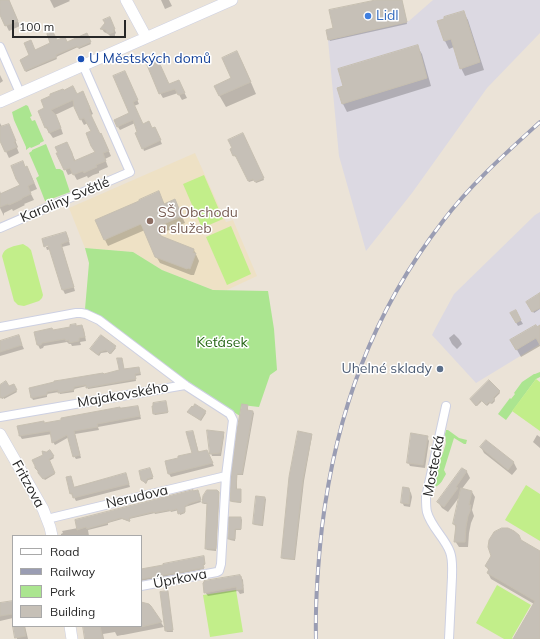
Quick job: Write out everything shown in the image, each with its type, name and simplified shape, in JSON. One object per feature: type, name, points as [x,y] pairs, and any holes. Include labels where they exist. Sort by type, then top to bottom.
[{"type":"main road","points":[[126,0],[146,37]]},
{"type":"main road","points":[[0,102],[232,0]]},
{"type":"main road","name":"Fritzova","points":[[0,434],[43,509],[52,535]]},
{"type":"main road","points":[[70,627],[72,639]]},
{"type":"street","points":[[0,47],[20,93]]},
{"type":"street","name":"Karoliny Světlé","points":[[0,228],[130,172],[83,65]]},
{"type":"street","points":[[0,327],[76,313],[86,314],[104,324],[185,385]]},
{"type":"street","name":"Majakovského","points":[[0,417],[185,385],[230,414],[233,420],[226,476]]},
{"type":"street","name":"Mostecká","points":[[446,406],[426,497],[427,512],[450,552],[452,562],[449,639]]},
{"type":"street","name":"Nerudova","points":[[47,519],[226,476]]},
{"type":"street","name":"Úprkova","points":[[142,586],[219,571],[221,564],[226,476]]},
{"type":"shaded area","points":[[433,0],[540,0],[540,33],[487,88],[412,193],[366,251],[339,156],[328,40],[409,21]]},
{"type":"shaded area","name":"SŠ Obchodu a služeb","points":[[195,153],[226,222],[233,220],[257,276],[227,290],[213,290],[162,270],[133,252],[85,248],[69,208]]},
{"type":"shaded area","points":[[540,212],[540,344],[476,383],[432,335],[454,294],[535,215]]},
{"type":"green space","points":[[26,105],[28,106],[32,116],[30,117],[32,121],[35,120],[44,141],[26,150],[12,112]]},
{"type":"green space","points":[[46,144],[56,169],[63,171],[70,192],[45,201],[36,178],[39,176],[29,153],[32,150]]},
{"type":"green space","points":[[204,175],[223,219],[202,228],[183,184]]},
{"type":"green space","points":[[231,226],[251,274],[227,285],[206,237]]},
{"type":"green space","points":[[23,244],[31,250],[43,295],[39,301],[24,306],[18,305],[14,301],[2,256],[7,249]]},
{"type":"green space","name":"Keťásek","points":[[85,248],[133,252],[162,270],[213,290],[268,291],[274,329],[277,370],[270,375],[259,407],[242,405],[240,416],[187,382],[104,319],[85,309],[89,263]]},
{"type":"green space","points":[[540,372],[540,377],[536,379],[506,420],[498,414],[510,398],[511,399],[515,394],[514,393],[522,382]]},
{"type":"green space","points":[[536,379],[540,382],[540,431],[512,411]]},
{"type":"green space","points":[[446,430],[459,438],[467,440],[466,444],[464,444],[454,438],[444,470],[446,474],[440,483],[435,487],[433,484],[438,463],[446,443]]},
{"type":"green space","points":[[526,485],[540,494],[540,541],[505,520]]},
{"type":"green space","points":[[497,585],[531,605],[512,638],[513,639],[504,639],[476,623]]},
{"type":"green space","points":[[236,590],[243,632],[210,637],[203,595]]},
{"type":"building","points":[[0,0],[9,0],[18,21],[5,26],[0,15]]},
{"type":"building","name":"Lidl","points":[[376,0],[402,0],[407,22],[328,40],[326,30],[333,28],[329,10]]},
{"type":"building","points":[[464,11],[480,62],[460,69],[451,39],[444,41],[437,21],[444,19],[444,17]]},
{"type":"building","points":[[110,17],[115,29],[113,30],[114,32],[109,34],[106,30],[100,29],[105,23],[103,20]]},
{"type":"building","points":[[53,32],[57,40],[65,37],[67,42],[87,33],[91,42],[56,55],[57,57],[25,71],[20,60],[29,55],[24,43],[31,40],[35,50],[50,43],[47,34]]},
{"type":"building","points":[[418,45],[427,78],[342,104],[337,88],[343,86],[338,69]]},
{"type":"building","points":[[237,51],[251,82],[219,96],[214,86],[231,78],[222,58]]},
{"type":"building","points":[[158,60],[169,84],[179,80],[185,93],[178,95],[175,89],[159,94],[147,65]]},
{"type":"building","points":[[125,71],[138,100],[133,102],[143,124],[149,121],[152,128],[155,127],[161,140],[142,149],[135,133],[137,132],[133,120],[117,127],[114,120],[129,113],[113,76]]},
{"type":"building","points":[[73,86],[77,94],[83,91],[90,108],[91,115],[109,151],[103,153],[106,161],[96,165],[97,167],[84,173],[83,171],[73,175],[70,168],[64,170],[56,153],[58,153],[55,147],[67,142],[74,161],[95,152],[86,133],[91,131],[84,118],[80,120],[74,107],[73,100],[51,110],[56,115],[61,128],[49,133],[47,127],[45,128],[38,111],[44,108],[41,100],[50,96],[50,94]]},
{"type":"building","points":[[9,124],[17,147],[5,152],[0,141],[0,127]]},
{"type":"building","points":[[243,133],[264,178],[255,182],[253,179],[248,181],[235,155],[233,156],[230,149],[232,148],[228,140]]},
{"type":"building","points":[[23,161],[25,167],[27,166],[34,183],[28,186],[31,194],[9,205],[0,207],[0,194],[20,185],[11,166]]},
{"type":"building","points":[[159,191],[164,204],[175,199],[182,216],[157,227],[161,236],[194,249],[193,253],[196,253],[190,269],[155,257],[141,224],[104,240],[95,220]]},
{"type":"building","points":[[66,232],[69,241],[61,244],[74,287],[62,290],[48,245],[44,247],[42,239]]},
{"type":"building","points":[[540,293],[540,308],[532,312],[526,302]]},
{"type":"building","points":[[516,310],[521,320],[516,323],[510,313]]},
{"type":"building","points":[[76,324],[76,326],[82,325],[85,337],[79,338],[79,341],[69,343],[69,340],[66,341],[65,339],[37,345],[34,332],[52,328],[53,330],[70,327],[70,325]]},
{"type":"building","points":[[536,325],[537,327],[540,325],[540,345],[536,338],[516,350],[510,340]]},
{"type":"building","points":[[19,335],[22,345],[0,352],[0,341]]},
{"type":"building","points":[[101,335],[116,346],[110,354],[106,350],[100,352],[98,355],[90,349]]},
{"type":"building","points":[[117,358],[122,358],[124,369],[139,367],[140,373],[135,374],[136,379],[86,388],[86,385],[74,387],[74,390],[58,393],[58,390],[47,392],[47,395],[31,398],[29,388],[54,381],[104,374],[119,370]]},
{"type":"building","points":[[489,380],[500,391],[493,398],[495,399],[491,403],[489,402],[486,405],[481,400],[476,406],[470,399]]},
{"type":"building","points":[[6,381],[9,386],[14,384],[17,390],[0,398],[0,385]]},
{"type":"building","points":[[166,401],[168,412],[153,414],[153,403]]},
{"type":"building","points":[[195,404],[206,411],[200,420],[187,412]]},
{"type":"building","points":[[242,404],[248,405],[247,410],[253,411],[242,474],[237,474],[236,489],[241,489],[241,502],[230,501],[231,476]]},
{"type":"building","points":[[138,406],[140,416],[97,424],[98,427],[74,431],[80,455],[73,457],[67,435],[52,443],[50,431],[19,436],[17,426],[44,421],[44,423],[61,420],[61,418],[120,407]]},
{"type":"building","points":[[207,430],[224,432],[220,453],[210,454]]},
{"type":"building","points":[[193,431],[198,452],[207,450],[213,463],[168,474],[165,461],[192,453],[186,432]]},
{"type":"building","points":[[298,431],[312,434],[303,479],[294,559],[281,558],[289,477]]},
{"type":"building","points":[[411,433],[428,436],[423,465],[407,463]]},
{"type":"building","points":[[486,440],[514,462],[508,470],[480,447]]},
{"type":"building","points":[[50,450],[54,456],[49,459],[55,473],[43,479],[35,468],[32,460],[43,455],[42,451],[46,452]]},
{"type":"building","points":[[150,468],[153,477],[147,479],[146,483],[141,480],[139,471]]},
{"type":"building","points":[[462,468],[467,471],[456,487],[458,488],[444,507],[437,502]]},
{"type":"building","points":[[126,473],[129,484],[73,498],[72,493],[70,494],[66,477],[71,476],[74,487]]},
{"type":"building","points":[[403,487],[409,488],[409,504],[401,503]]},
{"type":"building","points":[[461,488],[472,491],[469,505],[471,505],[471,509],[466,527],[465,542],[454,542],[456,525],[453,524]]},
{"type":"building","points":[[198,490],[201,500],[185,506],[185,512],[178,514],[177,509],[153,512],[129,518],[130,521],[121,518],[87,529],[86,527],[77,530],[75,520]]},
{"type":"building","points":[[207,490],[217,490],[219,492],[216,549],[205,549],[207,503],[202,503],[203,496]]},
{"type":"building","points":[[256,496],[265,497],[262,525],[253,524]]},
{"type":"building","points":[[229,517],[241,517],[241,529],[235,529],[235,539],[228,539]]},
{"type":"building","points":[[502,528],[508,528],[514,531],[519,535],[521,540],[540,551],[540,639],[513,639],[535,601],[487,573],[489,569],[485,566],[491,556],[488,547],[489,540],[494,532]]},
{"type":"building","points":[[204,556],[205,564],[203,564],[204,568],[142,579],[142,569]]},
{"type":"building","points":[[240,575],[243,589],[237,590],[236,587],[204,593],[204,581]]},
{"type":"building","points":[[168,591],[173,630],[165,631],[160,592]]},
{"type":"building","points":[[12,601],[12,614],[0,616],[0,603]]},
{"type":"building","points":[[142,602],[149,604],[162,622],[142,627]]},
{"type":"building","points":[[13,627],[24,627],[26,636],[15,638]]},
{"type":"building","points":[[83,627],[100,627],[103,639],[85,639]]},
{"type":"railway","points":[[316,639],[318,569],[328,485],[348,404],[361,366],[377,328],[396,292],[418,256],[454,207],[502,157],[540,122]]},
{"type":"place","name":"Lidl","points":[[368,16]]},
{"type":"place","name":"U Městských domů","points":[[81,59]]},
{"type":"place","name":"SŠ Obchodu a služeb","points":[[150,221]]},
{"type":"place","name":"Uhelné sklady","points":[[440,369]]}]
